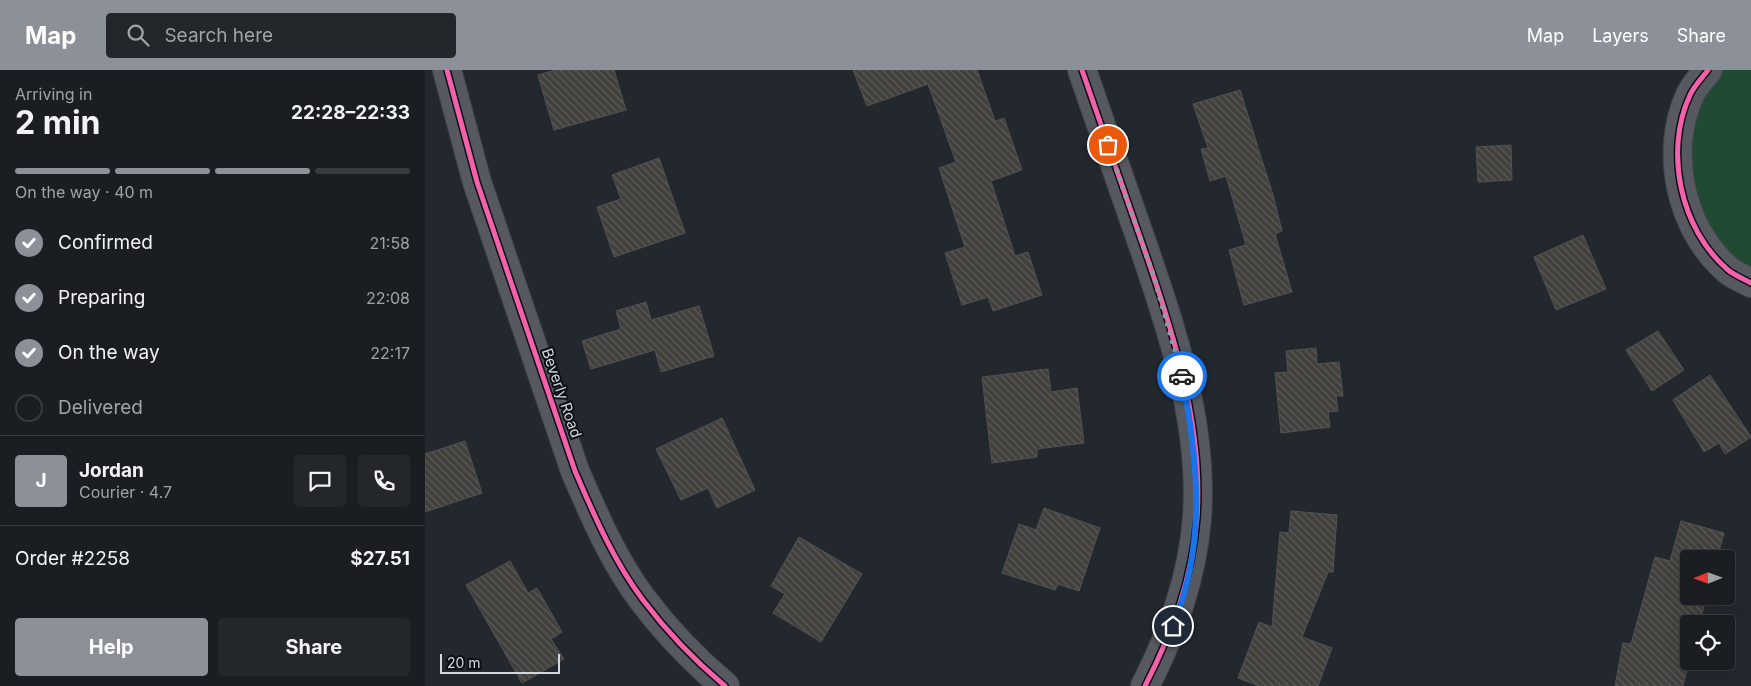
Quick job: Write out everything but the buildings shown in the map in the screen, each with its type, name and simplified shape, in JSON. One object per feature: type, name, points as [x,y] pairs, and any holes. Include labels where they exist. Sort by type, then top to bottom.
[{"type":"street","name":"Beverly Road","points":[[447,70],[477,182],[575,471],[595,516],[616,558],[641,599],[677,642],[725,686]]},
{"type":"street","points":[[1082,70],[1169,325],[1191,421],[1195,460],[1197,517],[1191,563],[1180,609],[1159,659],[1145,686]]},
{"type":"street","points":[[1708,70],[1691,94],[1681,124],[1677,156],[1681,188],[1691,219],[1706,246],[1728,270],[1751,283]]},
{"type":"green space","points":[[1708,70],[1751,70],[1751,283],[1728,270],[1677,156]]},
{"type":"cycle path","points":[[447,70],[477,182],[575,471],[605,538],[643,600],[681,645],[725,686]]},
{"type":"cycle path","points":[[1082,70],[1151,268],[1173,338],[1190,409],[1195,446],[1198,482],[1197,518],[1191,562],[1180,604],[1145,686]]},
{"type":"cycle path","points":[[1708,70],[1690,95],[1682,117],[1678,140],[1681,188],[1688,211],[1698,233],[1712,253],[1728,270],[1751,283]]},
{"type":"way so far","points":[[1108,145],[1154,277],[1182,376]]},
{"type":"route","points":[[1173,626],[1180,609],[1191,563],[1197,517],[1197,470],[1191,421],[1182,376]]}]
